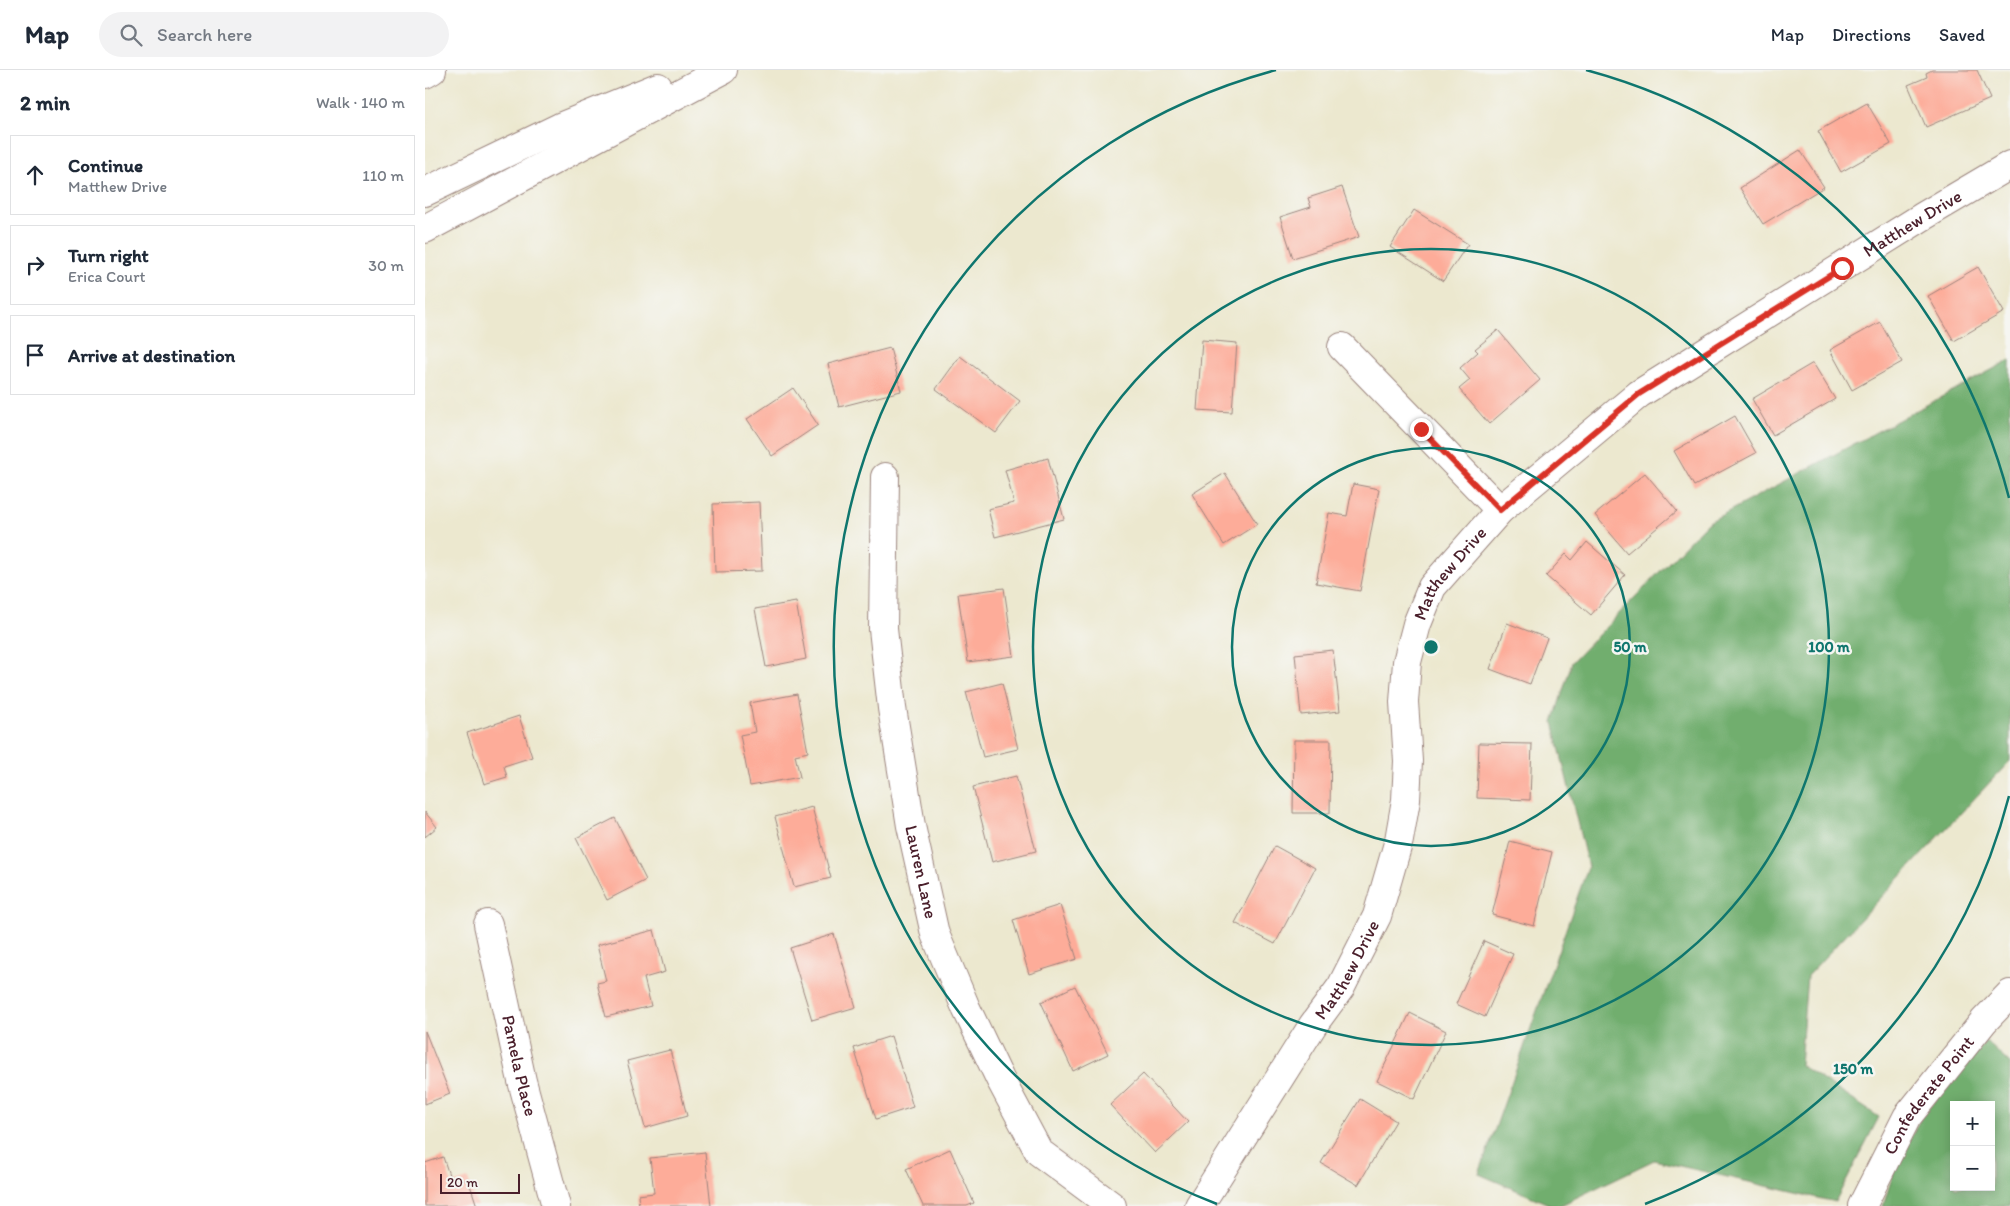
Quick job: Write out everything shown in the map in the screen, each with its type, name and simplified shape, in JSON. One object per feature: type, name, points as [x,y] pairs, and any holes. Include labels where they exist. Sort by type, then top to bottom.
[{"type":"main road","points":[[425,74],[433,70]]},
{"type":"main road","points":[[425,192],[560,127],[702,70]]},
{"type":"main road","points":[[425,228],[723,70]]},
{"type":"main road","name":"Matthew Drive","points":[[1199,1206],[1313,1025],[1341,987],[1361,952],[1377,916],[1399,840],[1405,800],[1408,761],[1404,702],[1407,662],[1417,624],[1432,587],[1500,510],[1639,394],[1922,217],[2010,165]]},
{"type":"main road","points":[[1342,347],[1500,510]]},
{"type":"main road","name":"Lauren Lane","points":[[885,477],[883,629],[892,708],[911,826],[935,934],[966,1008],[1000,1079],[1039,1152],[1112,1206]]},
{"type":"main road","name":"Pamela Place","points":[[488,924],[522,1081],[556,1206]]},
{"type":"main road","name":"Confederate Point","points":[[1862,1206],[1907,1118],[1984,1022],[2010,994]]},
{"type":"green space","points":[[2010,360],[2010,761],[1807,976],[1800,1065],[1879,1117],[1835,1202],[1654,1160],[1559,1206],[1553,1206],[1479,1174],[1588,867],[1553,722],[1572,662],[1707,523]]},
{"type":"green space","points":[[1986,1041],[2010,1064],[2010,1206],[1883,1206],[1894,1171],[1921,1117]]},
{"type":"building","points":[[1932,70],[1977,70],[1990,99],[1926,127],[1908,85],[1927,77],[1926,73]]},
{"type":"building","points":[[1867,103],[1891,144],[1841,172],[1818,131]]},
{"type":"building","points":[[1800,150],[1824,187],[1763,224],[1740,188]]},
{"type":"building","points":[[1342,187],[1359,237],[1293,258],[1280,217],[1311,207],[1308,198]]},
{"type":"building","points":[[1414,210],[1468,244],[1443,281],[1390,247]]},
{"type":"building","points":[[1978,267],[2004,312],[1954,341],[1928,296]]},
{"type":"building","points":[[1880,322],[1902,362],[1852,390],[1830,350]]},
{"type":"building","points":[[1498,330],[1540,380],[1489,424],[1459,389],[1470,380],[1460,368],[1478,352],[1475,349]]},
{"type":"building","points":[[1202,340],[1237,343],[1232,412],[1197,410]]},
{"type":"building","points":[[890,348],[901,391],[839,407],[828,364]]},
{"type":"building","points":[[960,356],[1020,401],[996,433],[936,389]]},
{"type":"building","points":[[1813,363],[1835,399],[1773,435],[1752,399]]},
{"type":"building","points":[[793,388],[818,425],[772,456],[747,419]]},
{"type":"building","points":[[1735,416],[1756,453],[1694,486],[1674,451]]},
{"type":"building","points":[[1048,458],[1064,519],[995,537],[988,509],[1014,503],[1005,470]]},
{"type":"building","points":[[1225,473],[1257,524],[1224,545],[1192,494]]},
{"type":"building","points":[[1645,473],[1677,511],[1627,553],[1595,515]]},
{"type":"building","points":[[1353,484],[1379,489],[1360,591],[1316,583],[1329,513],[1347,516]]},
{"type":"building","points":[[759,502],[762,571],[715,572],[713,504]]},
{"type":"building","points":[[1587,542],[1625,575],[1591,615],[1546,576],[1566,554],[1572,560]]},
{"type":"building","points":[[1004,588],[1014,656],[968,662],[958,594]]},
{"type":"building","points":[[796,602],[806,659],[766,667],[755,609]]},
{"type":"building","points":[[1507,623],[1547,638],[1530,684],[1490,669]]},
{"type":"building","points":[[1333,650],[1340,711],[1301,715],[1295,654]]},
{"type":"building","points":[[1002,683],[1018,749],[983,757],[966,692]]},
{"type":"building","points":[[797,694],[808,752],[795,755],[800,777],[750,786],[740,735],[755,732],[750,703]]},
{"type":"building","points":[[519,716],[532,757],[504,766],[507,777],[484,784],[467,733]]},
{"type":"building","points":[[1294,740],[1331,740],[1330,813],[1293,813]]},
{"type":"building","points":[[1479,743],[1532,744],[1530,800],[1477,798]]},
{"type":"building","points":[[1016,776],[1036,851],[992,862],[973,787]]},
{"type":"building","points":[[812,807],[831,878],[794,887],[775,817]]},
{"type":"building","points":[[425,812],[437,827],[425,837]]},
{"type":"building","points":[[615,818],[646,880],[607,900],[576,838]]},
{"type":"building","points":[[1510,841],[1552,852],[1534,926],[1492,915]]},
{"type":"building","points":[[1275,846],[1315,868],[1275,944],[1235,923]]},
{"type":"building","points":[[1060,905],[1077,959],[1029,974],[1013,920]]},
{"type":"building","points":[[654,930],[665,972],[644,978],[651,1006],[606,1017],[597,983],[606,981],[597,945]]},
{"type":"building","points":[[834,934],[856,1007],[812,1020],[790,948]]},
{"type":"building","points":[[1484,941],[1513,954],[1485,1017],[1456,1004]]},
{"type":"building","points":[[1075,986],[1108,1054],[1073,1071],[1041,1002]]},
{"type":"building","points":[[1410,1013],[1446,1031],[1414,1099],[1377,1081]]},
{"type":"building","points":[[425,1031],[450,1094],[425,1104]]},
{"type":"building","points":[[891,1036],[913,1107],[876,1119],[854,1048]]},
{"type":"building","points":[[670,1050],[687,1116],[645,1128],[627,1061]]},
{"type":"building","points":[[1143,1074],[1188,1122],[1155,1153],[1110,1105]]},
{"type":"building","points":[[1360,1099],[1396,1121],[1358,1185],[1321,1163]]},
{"type":"building","points":[[950,1149],[974,1203],[967,1206],[923,1206],[906,1169]]},
{"type":"building","points":[[705,1152],[711,1206],[639,1206],[638,1195],[654,1193],[650,1158]]},
{"type":"building","points":[[443,1157],[452,1184],[468,1179],[477,1206],[425,1206],[425,1163]]},
{"type":"route","points":[[1421,429],[1500,510],[1639,394],[1842,268]]}]
